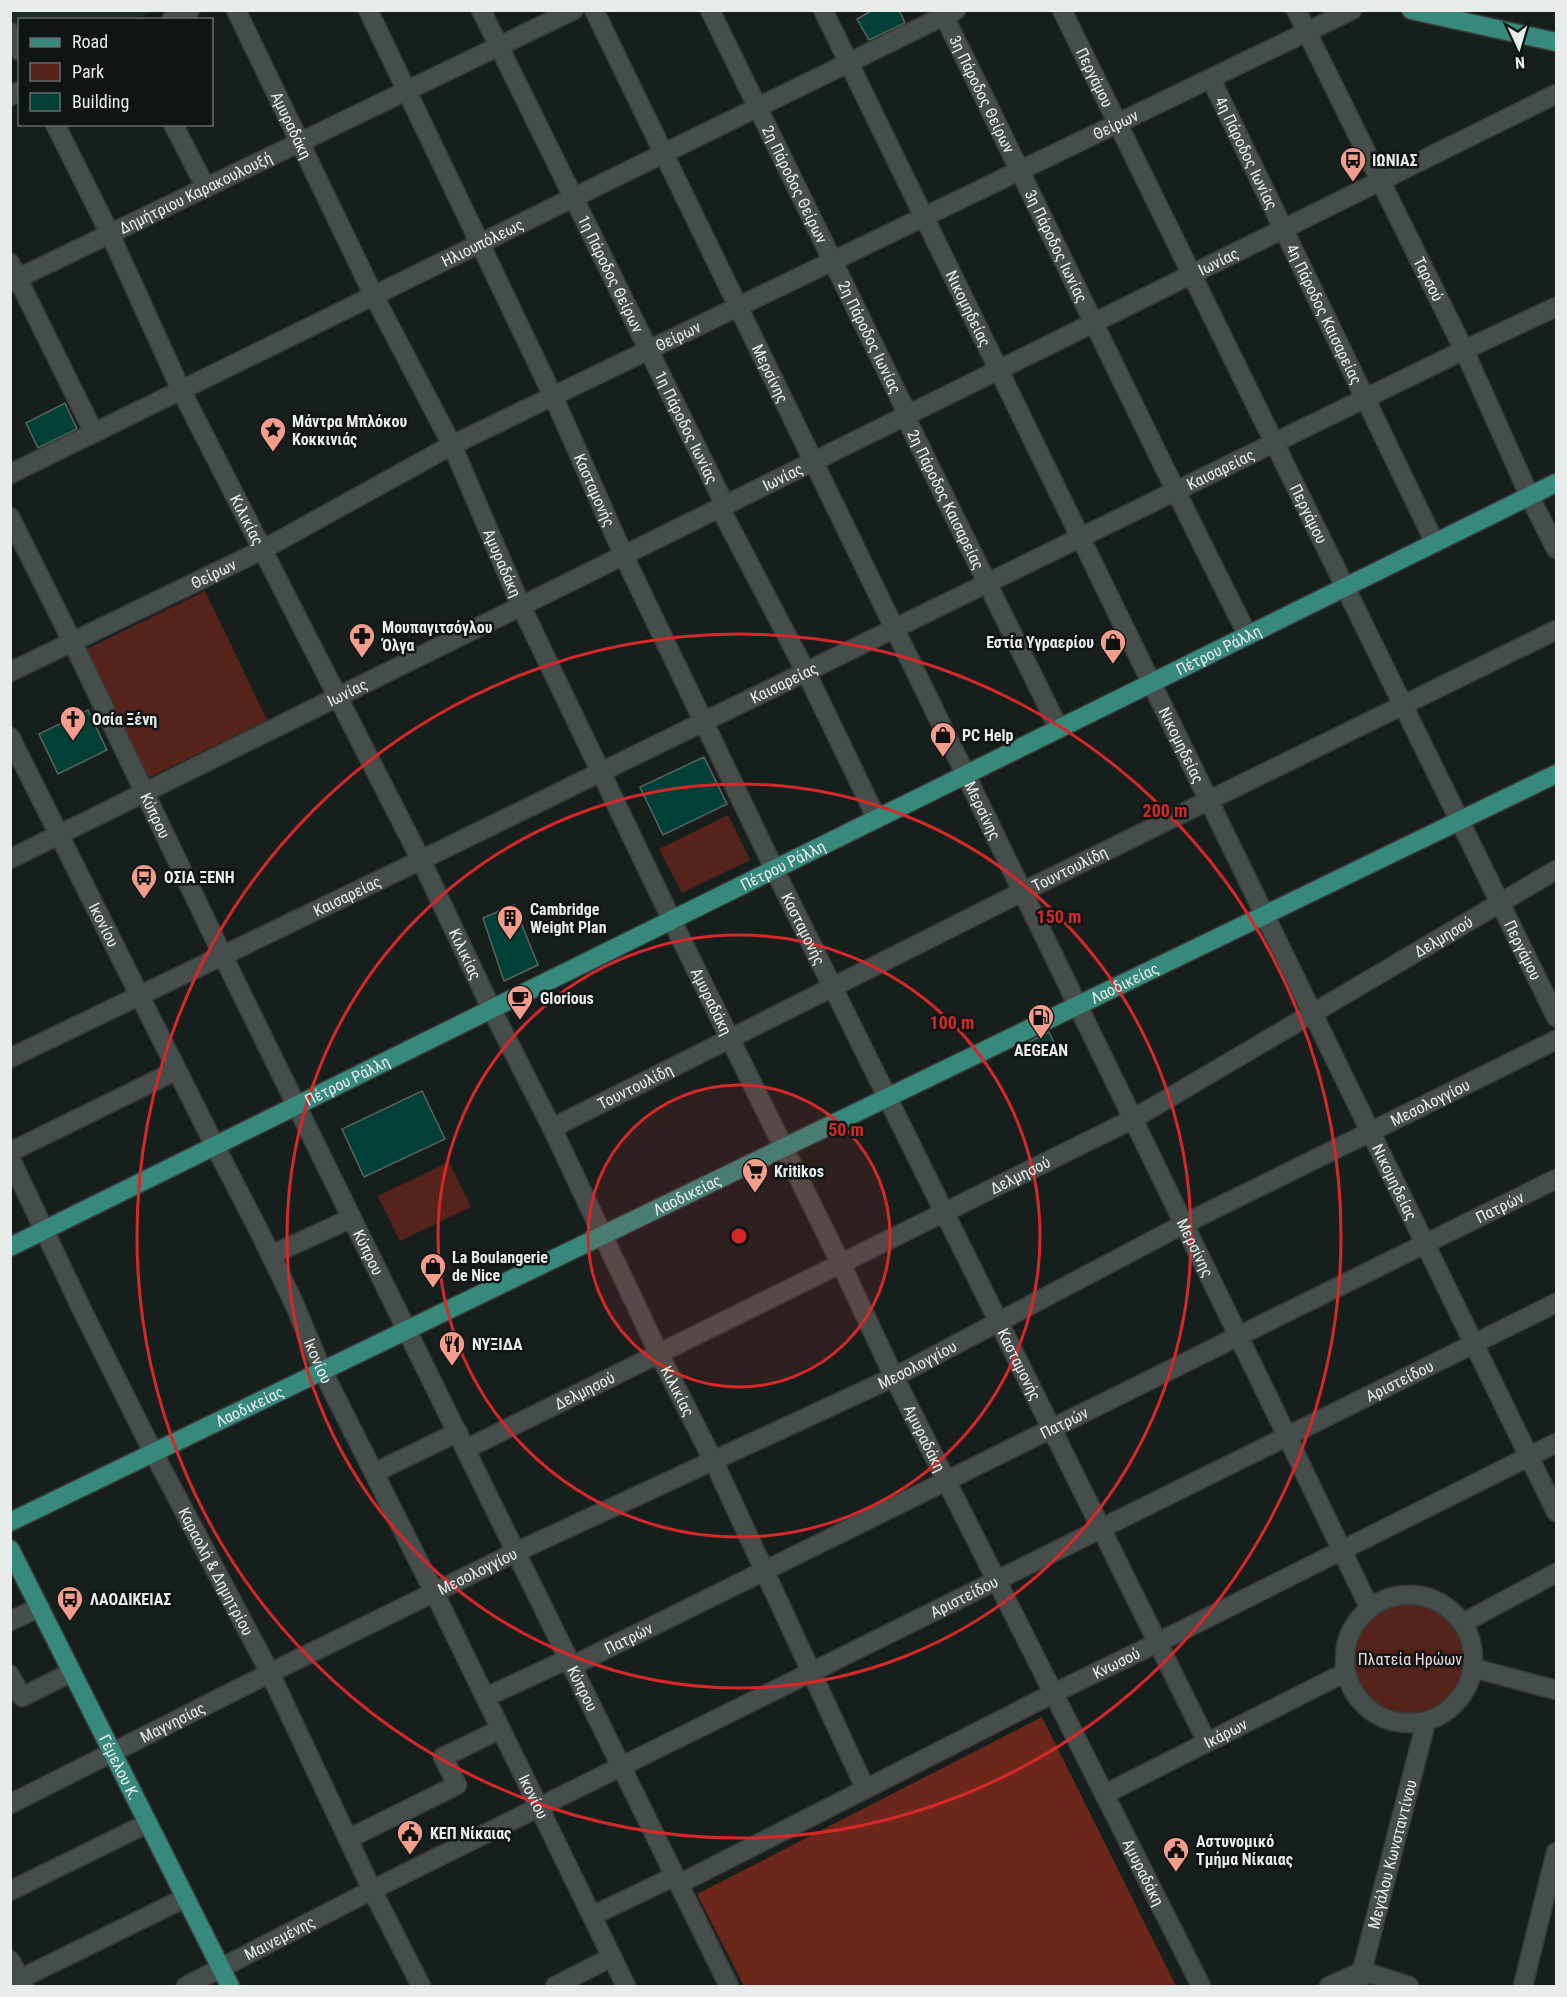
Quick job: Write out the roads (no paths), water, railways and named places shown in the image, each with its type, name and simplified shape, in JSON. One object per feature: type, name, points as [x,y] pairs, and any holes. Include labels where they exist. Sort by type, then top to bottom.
[{"type":"main road","points":[[1417,11],[1557,42]]},
{"type":"main road","name":"Πέτρου Ράλλη","points":[[10,1247],[1557,483]]},
{"type":"main road","name":"Λαοδικείας","points":[[10,1521],[1557,774]]},
{"type":"main road","name":"Γέμελου Κ.","points":[[10,1549],[230,1986]]},
{"type":"street","points":[[175,18],[190,10]]},
{"type":"street","name":"Αμυραδάκη","points":[[236,10],[374,296],[452,445],[521,606],[894,1377],[1202,1986]]},
{"type":"street","name":"Κασταμονής","points":[[368,10],[553,396],[624,555],[775,870],[1207,1742]]},
{"type":"street","name":"1η Πάροδος Θείρων","points":[[481,10],[649,350]]},
{"type":"street","name":"Δημήτριου Καρακουλουξή","points":[[13,274],[110,234],[574,10]]},
{"type":"street","name":"Μερσίνης","points":[[594,10],[1370,1609]]},
{"type":"street","name":"2η Πάροδος Θείρων","points":[[710,10],[834,261]]},
{"type":"street","name":"Νικομηδείας","points":[[823,10],[1557,1512]]},
{"type":"street","name":"Περγάμου","points":[[1062,10],[1557,1017]]},
{"type":"street","name":"Ταρσού","points":[[1296,10],[1464,350],[1530,496],[1557,549]]},
{"type":"street","name":"Θείρων","points":[[10,672],[262,550],[452,445],[1352,10]]},
{"type":"street","name":"Ηλιουπόλεως","points":[[10,474],[950,13]]},
{"type":"street","name":"3η Πάροδος Θείρων","points":[[950,13],[1021,171]]},
{"type":"street","points":[[10,32],[18,47]]},
{"type":"street","name":"4η Πάροδος Ιωνίας","points":[[1211,79],[1284,229]]},
{"type":"street","name":"Ιωνίας","points":[[10,859],[1557,94]]},
{"type":"street","name":"Κιλικίας","points":[[56,126],[110,234],[181,390],[421,860],[492,1010],[552,1128],[659,1354],[714,1462],[865,1788]]},
{"type":"street","points":[[174,126],[206,188]]},
{"type":"street","name":"3η Πάροδος Ιωνίας","points":[[1021,171],[1175,492],[1248,636]]},
{"type":"street","name":"4η Πάροδος Καισαρείας","points":[[1284,229],[1435,543]]},
{"type":"street","name":"2η Πάροδος Ιωνίας","points":[[834,261],[906,416]]},
{"type":"street","points":[[13,274],[94,433]]},
{"type":"street","name":"Καισαρείας","points":[[10,1058],[1081,539],[1464,350],[1557,307]]},
{"type":"street","name":"1η Πάροδος Ιωνίας","points":[[649,350],[877,819]]},
{"type":"street","name":"2η Πάροδος Καισαρείας","points":[[906,416],[1059,729]]},
{"type":"street","name":"Κύπρου","points":[[10,517],[729,1986]]},
{"type":"street","name":"Τουντουλίδη","points":[[552,1128],[1022,892],[1557,630]]},
{"type":"street","name":"Ικονίου","points":[[10,737],[17,765],[58,835],[271,1255],[322,1370],[486,1697],[626,1986]]},
{"type":"street","name":"Δελμησού","points":[[466,1449],[1133,1119],[1557,870]]},
{"type":"street","name":"Μεσολογγίου","points":[[270,1673],[516,1552],[894,1377],[1184,1224],[1557,1040]]},
{"type":"street","points":[[10,1152],[177,1070]]},
{"type":"street","name":"Καραολή & Δημητρίου","points":[[10,1158],[153,1452],[270,1673],[372,1890],[421,1986]]},
{"type":"street","name":"Πατρών","points":[[486,1697],[570,1663],[764,1571],[1557,1179]]},
{"type":"street","points":[[271,1255],[352,1218]]},
{"type":"street","name":"Αριστείδου","points":[[372,1890],[1557,1303]]},
{"type":"street","points":[[374,1473],[458,1432]]},
{"type":"street","name":"Κνωσού","points":[[592,1916],[677,1880],[865,1788],[1557,1443]]},
{"type":"street","points":[[1463,1623],[1557,1573]]},
{"type":"street","points":[[1412,1595],[1440,1603],[1463,1623],[1474,1652],[1473,1668],[1468,1686],[1458,1702],[1443,1714],[1426,1722],[1405,1724],[1385,1719],[1367,1708],[1354,1692],[1346,1672],[1345,1654],[1349,1637],[1357,1622],[1370,1609],[1389,1599],[1412,1595]]},
{"type":"street","points":[[10,1621],[40,1607]]},
{"type":"street","points":[[1473,1668],[1557,1690]]},
{"type":"street","points":[[10,1675],[22,1698],[72,1672]]},
{"type":"street","name":"Ικάρων","points":[[1105,1794],[1346,1672]]},
{"type":"street","name":"Μαγνησίας","points":[[10,1804],[270,1673]]},
{"type":"street","name":"Μεγάλου Κωνσταντίνου","points":[[1360,1979],[1426,1722]]},
{"type":"street","points":[[348,1839],[457,1785],[443,1757],[501,1729]]},
{"type":"street","points":[[10,1891],[148,1823]]},
{"type":"street","points":[[1523,1986],[1557,1852]]},
{"type":"street","name":"Μαινεμένης","points":[[186,1986],[372,1890]]},
{"type":"street","points":[[10,1960],[22,1983],[186,1898]]},
{"type":"street","points":[[555,1986],[612,1957]]},
{"type":"street","points":[[1329,1986],[1360,1979],[1409,1986]]},
{"type":"place","name":"ΙΩΝΙΑΣ","points":[[1353,183]]},
{"type":"place","name":"Μάντρα Μπλόκου Κοκκινιάς","points":[[273,453]]},
{"type":"place","name":"Μουπαγιτσόγλου Όλγα","points":[[362,659]]},
{"type":"place","name":"Εστία Υγραερίου","points":[[1113,665]]},
{"type":"place","name":"Οσία Ξένη","points":[[73,742]]},
{"type":"place","name":"PC Help","points":[[943,758]]},
{"type":"place","name":"ΟΣΙΑ ΞΕΝΗ","points":[[144,900]]},
{"type":"place","name":"Cambridge Weight Plan","points":[[510,941]]},
{"type":"place","name":"Glorious","points":[[520,1021]]},
{"type":"place","name":"AEGEAN","points":[[1041,1040]]},
{"type":"place","name":"Kritikos","points":[[755,1194]]},
{"type":"place","name":"La Boulangerie de Nice","points":[[433,1289]]},
{"type":"place","name":"ΝΥΞΙΔΑ","points":[[452,1367]]},
{"type":"place","name":"ΛΑΟΔΙΚΕΙΑΣ","points":[[70,1622]]},
{"type":"place","name":"ΚΕΠ Νίκαιας","points":[[410,1856]]},
{"type":"place","name":"Αστυνομικό Τμήμα Νίκαιας","points":[[1176,1873]]},
{"type":"park label","name":"Πλατεία Ηρώων","points":[[1410,1659]]}]
